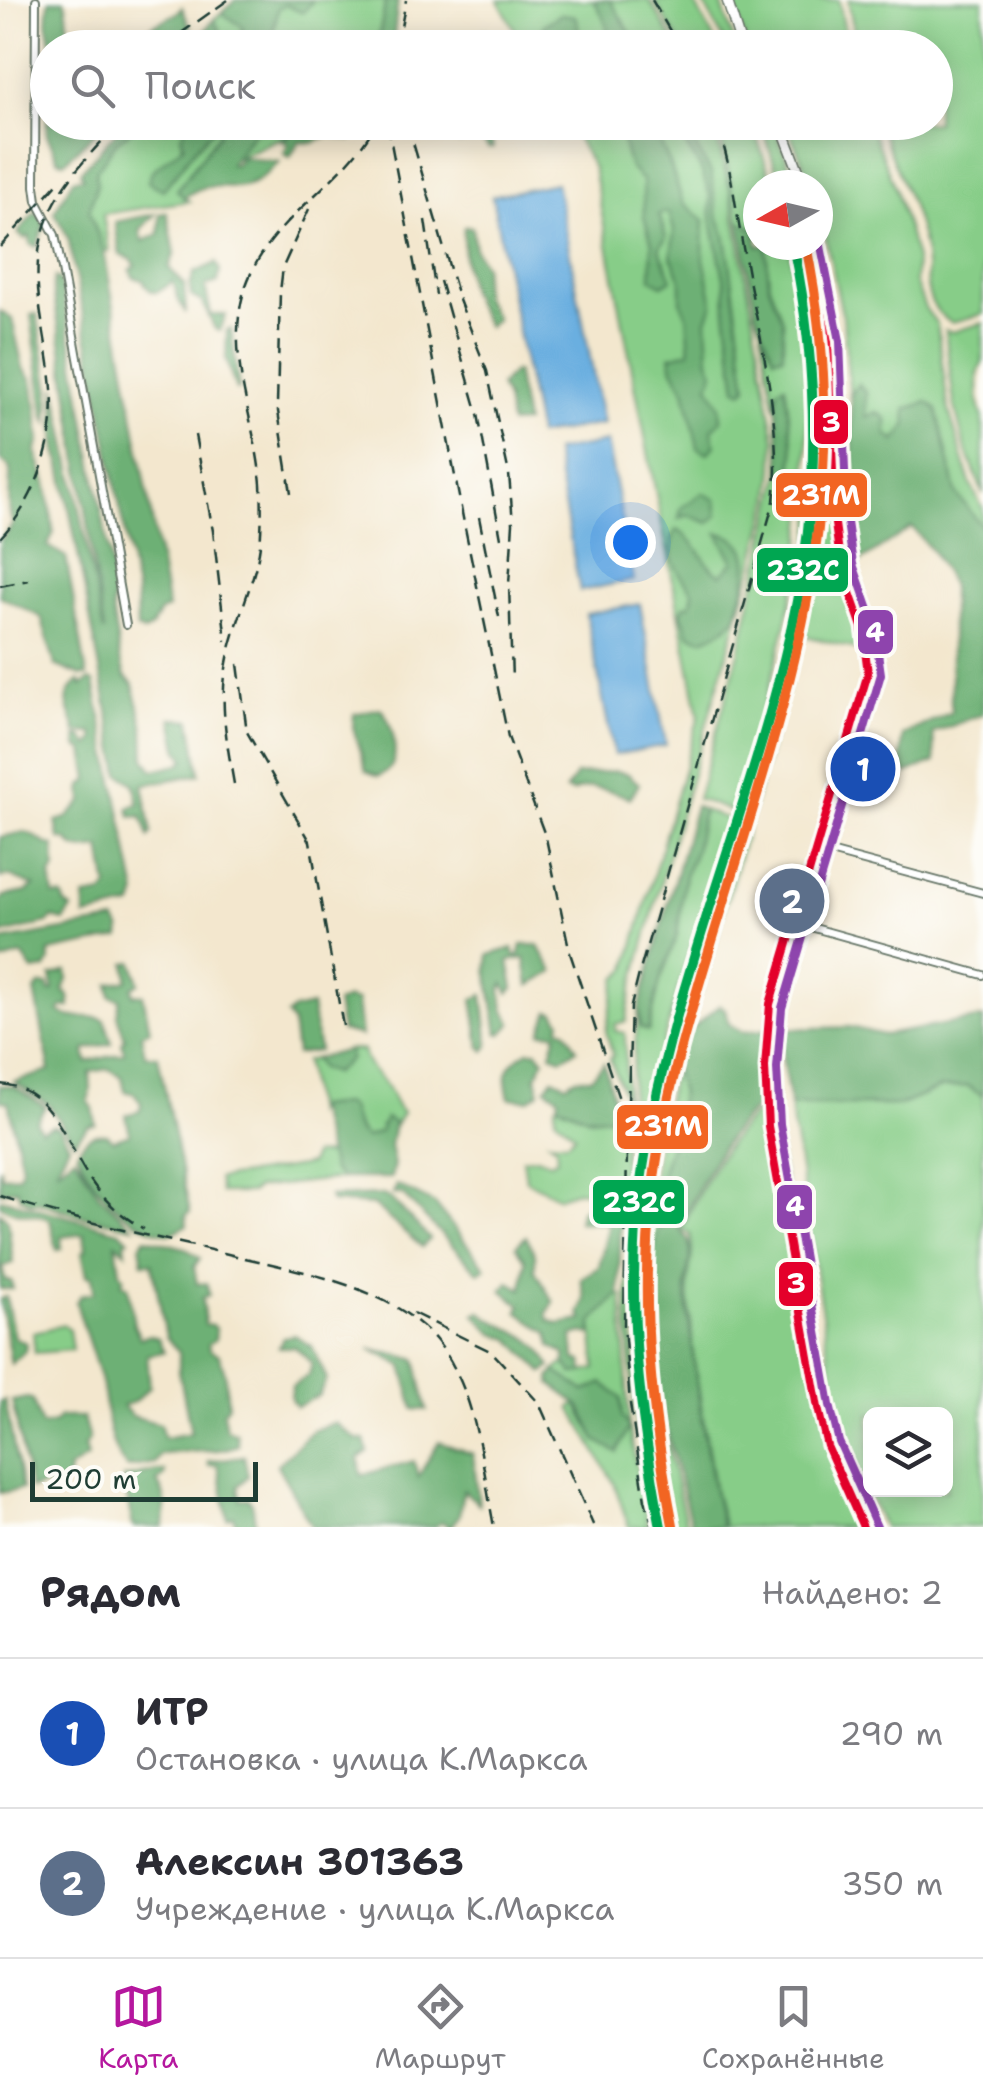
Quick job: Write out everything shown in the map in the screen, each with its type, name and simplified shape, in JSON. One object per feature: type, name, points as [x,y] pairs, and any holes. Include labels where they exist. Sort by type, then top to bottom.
[{"type":"main road","points":[[727,0],[736,30]]},
{"type":"main road","points":[[787,140],[798,170]]},
{"type":"main road","points":[[824,260],[840,341],[847,522],[854,564],[874,624],[881,674],[782,1008],[777,1068],[780,1124],[830,1405],[839,1442],[877,1527]]},
{"type":"street","points":[[36,0],[36,30]]},
{"type":"street","points":[[36,140],[36,196],[55,235],[126,625]]},
{"type":"street","points":[[830,852],[983,893]]},
{"type":"street","points":[[807,926],[983,975]]},
{"type":"green space","points":[[49,0],[64,0],[69,30],[49,30]]},
{"type":"green space","points":[[235,0],[311,0],[303,13],[286,5],[278,9],[274,30],[242,30],[222,13]]},
{"type":"green space","points":[[386,0],[380,30],[274,30],[278,9],[311,3]]},
{"type":"green space","points":[[386,0],[398,0],[395,30],[380,30]]},
{"type":"green space","points":[[498,0],[649,0],[667,30],[515,30]]},
{"type":"green space","points":[[594,0],[610,0],[629,30],[607,30]]},
{"type":"green space","points":[[654,0],[693,0],[709,30],[672,30]]},
{"type":"green space","points":[[702,0],[720,0],[730,30],[718,30]]},
{"type":"green space","points":[[733,0],[839,0],[845,30],[742,30]]},
{"type":"green space","points":[[848,0],[983,0],[983,314],[952,323],[931,301],[917,221],[886,140],[953,140],[953,30],[854,30]]},
{"type":"green space","points":[[182,7],[191,28],[144,30]]},
{"type":"green space","points":[[222,13],[243,30],[216,30],[214,19]]},
{"type":"green space","points":[[561,14],[575,16],[578,30],[543,30],[544,25]]},
{"type":"green space","points":[[214,19],[220,30],[206,30]]},
{"type":"green space","points":[[49,140],[87,140],[64,162],[58,159]]},
{"type":"green space","points":[[109,140],[119,140],[96,171],[97,184],[89,211],[104,251],[168,609],[160,612],[144,632],[137,629],[136,591],[68,237],[54,212],[73,179],[83,177],[80,172]]},
{"type":"green space","points":[[182,140],[203,140],[163,190],[148,182],[152,171],[184,145]]},
{"type":"green space","points":[[183,140],[175,176],[204,140],[214,140],[188,174],[184,198],[189,201],[103,214],[109,251],[104,251],[89,211],[97,184],[96,171],[116,142]]},
{"type":"green space","points":[[214,140],[248,140],[230,164],[242,157],[279,162],[264,176],[243,186],[211,186],[184,198],[177,190]]},
{"type":"green space","points":[[248,140],[276,140],[234,159]]},
{"type":"green space","points":[[281,140],[319,140],[299,142],[290,157],[284,154],[288,144]]},
{"type":"green space","points":[[577,140],[717,140],[730,190],[775,440],[770,501],[753,566],[674,835],[626,1022],[615,1024],[615,1031],[625,1033],[626,1100],[610,1059],[613,1056],[606,1031],[617,978],[627,969],[699,716],[593,168]]},
{"type":"green space","points":[[622,140],[659,140],[683,203],[704,220],[703,254],[713,304],[707,320],[709,360],[714,372],[709,385],[720,405],[721,420],[712,430],[715,445],[708,453],[698,448],[685,390],[670,356],[690,351],[681,280],[671,257],[674,231],[669,212],[659,214],[666,238],[659,248],[672,279],[662,285],[651,278],[652,244],[644,217],[643,181],[630,168]]},
{"type":"green space","points":[[683,140],[692,140],[711,173],[730,263],[747,387],[743,391],[737,388],[725,283],[710,196],[701,169]]},
{"type":"green space","points":[[722,140],[758,140],[768,170],[743,170],[743,223],[739,221]]},
{"type":"green space","points":[[766,140],[780,140],[791,170],[776,170]]},
{"type":"green space","points":[[793,140],[876,140],[916,259],[915,282],[925,308],[937,324],[948,407],[970,483],[983,509],[983,528],[956,493],[937,410],[907,425],[896,442],[866,417],[858,385],[850,396],[843,318],[830,260],[833,170],[806,170]]},
{"type":"green space","points":[[35,212],[45,222],[37,247],[31,245],[29,236],[24,239],[18,233]]},
{"type":"green space","points":[[167,212],[175,253],[169,268],[184,284],[186,313],[173,281],[153,292],[143,280],[133,277],[130,270],[136,266],[131,259],[120,255],[115,222],[155,214],[140,230],[143,241],[159,234],[160,214]]},
{"type":"green space","points":[[464,227],[472,227],[475,249],[484,266],[482,295],[496,319],[488,327],[467,280]]},
{"type":"green space","points":[[746,260],[767,260],[769,286],[783,322],[783,355],[774,357],[757,317]]},
{"type":"green space","points":[[767,260],[791,260],[806,376],[805,509],[792,597],[734,812],[697,799],[739,652],[780,474],[791,473],[794,456],[785,386],[777,389],[775,407],[761,330],[774,357],[782,355],[783,322],[769,286]]},
{"type":"green space","points":[[800,260],[817,260],[833,356],[844,545],[872,653],[802,635],[701,992],[691,988],[801,610],[814,506],[818,408],[807,290]]},
{"type":"green space","points":[[216,263],[220,270],[218,282],[205,286],[211,315],[226,315],[220,331],[215,329],[202,302],[191,296],[190,287],[194,273]]},
{"type":"green space","points":[[55,277],[60,280],[115,586],[112,609],[120,659],[125,676],[133,684],[144,727],[145,758],[153,770],[180,764],[185,759],[178,748],[172,718],[191,720],[200,774],[143,785],[152,833],[149,837],[142,816],[131,817],[129,808],[139,803],[134,784],[120,774],[56,444],[56,387],[104,632],[53,288]]},
{"type":"green space","points":[[0,311],[12,319],[23,367],[32,380],[40,441],[36,451],[46,481],[54,532],[48,546],[66,557],[87,676],[55,665],[41,617],[0,596],[0,541],[13,524],[10,468],[0,460]]},
{"type":"green space","points":[[37,314],[50,390],[48,422],[31,315]]},
{"type":"green space","points":[[983,323],[978,400],[983,420],[983,494],[954,404],[945,330],[952,332]]},
{"type":"green space","points":[[231,329],[239,389],[236,390],[226,359],[227,330]]},
{"type":"green space","points":[[513,372],[525,423],[510,424],[500,386]]},
{"type":"green space","points":[[858,384],[866,392],[866,417],[877,412],[887,419],[887,435],[895,441],[907,426],[906,409],[928,402],[937,410],[956,493],[983,528],[983,714],[933,733],[935,762],[905,774],[901,760],[903,735],[951,712],[951,586],[935,555],[912,527],[858,563],[850,396]]},
{"type":"green space","points":[[785,385],[794,456],[787,476],[780,474],[776,410],[777,389]]},
{"type":"green space","points":[[703,493],[716,500],[718,515],[709,523],[688,515],[679,519],[681,508]]},
{"type":"green space","points":[[676,530],[721,575],[734,562],[718,533],[738,541],[746,556],[747,574],[735,618],[725,628],[702,639],[689,634],[681,613],[684,606],[691,604],[693,591],[671,555]]},
{"type":"green space","points":[[90,680],[94,682],[137,894],[133,906],[85,917],[85,897],[103,894],[108,888],[101,848],[78,849],[59,839],[56,821],[67,818],[83,801],[82,787],[89,780],[77,736],[82,736],[89,746],[95,740],[93,733],[76,732],[67,699],[79,681],[82,686]]},
{"type":"green space","points":[[380,708],[390,726],[395,751],[391,767],[379,776],[366,771],[353,727],[354,714]]},
{"type":"green space","points":[[616,771],[628,774],[639,784],[630,798],[601,789],[566,790],[576,775]]},
{"type":"green space","points":[[695,806],[703,810],[695,851],[685,875],[677,935],[648,1031],[641,1028],[639,1008]]},
{"type":"green space","points":[[703,810],[732,820],[667,1029],[643,1140],[632,1264],[641,1429],[636,1429],[627,1318],[631,1084],[639,1008],[641,1027],[649,1030],[660,981],[677,935],[685,875],[695,851]]},
{"type":"green space","points":[[25,832],[54,846],[54,896],[62,896],[72,909],[64,921],[52,918],[48,923],[0,935],[0,902],[4,896],[26,892],[34,886],[9,876],[0,878],[0,837]]},
{"type":"green space","points":[[116,921],[120,938],[49,952],[46,969],[33,971],[22,955],[0,962],[0,941]]},
{"type":"green space","points":[[522,945],[538,945],[554,972],[529,986],[525,958],[509,961],[514,988],[509,993],[504,984],[501,989],[504,1009],[512,1023],[502,1034],[498,1033],[487,969],[489,955],[513,948],[515,956],[519,956]]},
{"type":"green space","points":[[133,962],[139,983],[132,987],[133,994],[143,995],[150,1030],[141,1034],[145,1055],[158,1056],[190,1212],[186,1215],[187,1225],[171,1234],[141,1224],[114,1204],[92,1179],[77,1151],[93,1135],[107,1134],[113,1140],[130,1134],[126,1115],[140,1111],[141,1103],[135,1094],[125,1091],[122,1077],[109,1069],[90,1072],[88,1101],[96,1124],[88,1126],[74,1142],[49,1105],[14,1082],[50,1071],[35,991],[40,985],[48,985],[50,992],[54,991],[51,976],[67,971],[63,990],[69,996],[70,1007],[59,1012],[105,1020],[112,1043],[85,1050],[87,1062],[124,1053],[125,1039],[117,1015],[120,999],[111,997],[109,984],[128,980],[126,963]]},
{"type":"green space","points":[[483,995],[489,1046],[485,1051],[480,1046],[473,999]]},
{"type":"green space","points":[[357,1001],[361,1036],[341,1031],[336,1003]]},
{"type":"green space","points":[[720,1005],[729,1024],[743,1032],[771,1029],[774,1096],[759,1105],[730,1135],[679,1229],[689,1243],[686,1285],[692,1352],[722,1527],[692,1527],[646,1334],[644,1270],[645,1257],[655,1246],[669,1211],[661,1174],[676,1126],[680,1094],[674,1066],[678,1051],[690,1030]]},
{"type":"green space","points":[[311,1006],[319,1051],[296,1054],[292,1023],[287,1016],[293,1010]]},
{"type":"green space","points":[[549,1011],[555,1012],[561,1021],[559,1028],[566,1030],[577,1049],[562,1058],[551,1054],[557,1033],[541,1032]]},
{"type":"green space","points":[[983,1018],[983,1096],[967,1086],[940,1088],[901,1105],[790,1105],[782,1055],[784,1029],[850,1027],[884,1035]]},
{"type":"green space","points":[[348,1050],[363,1050],[368,1065],[402,1113],[393,1129],[394,1123],[381,1125],[380,1132],[365,1138],[344,1104],[317,1107],[314,1113],[305,1061],[314,1059],[321,1069],[334,1073],[350,1059]]},
{"type":"green space","points":[[348,1050],[350,1059],[334,1073],[321,1069],[314,1059]]},
{"type":"green space","points":[[528,1051],[537,1051],[544,1060],[536,1077],[540,1092],[528,1100],[509,1098],[508,1070]]},
{"type":"green space","points":[[604,1063],[618,1116],[594,1117],[574,1111],[558,1104],[559,1097],[546,1088],[553,1078],[566,1084],[576,1078],[591,1078]]},
{"type":"green space","points":[[674,1066],[680,1094],[665,1196],[667,1213],[660,1236],[645,1257],[657,1142]]},
{"type":"green space","points":[[0,1085],[15,1087],[45,1107],[36,1122],[41,1130],[53,1125],[60,1128],[69,1145],[56,1170],[75,1156],[99,1195],[133,1227],[32,1203],[20,1197],[17,1189],[0,1192],[0,1167],[2,1176],[19,1175],[22,1166],[8,1102],[0,1101]]},
{"type":"green space","points":[[967,1086],[983,1096],[983,1527],[883,1527],[869,1497],[953,1497],[953,1407],[863,1407],[863,1483],[836,1404],[790,1105],[901,1105],[940,1088]]},
{"type":"green space","points":[[558,1104],[591,1119],[618,1116],[621,1140],[624,1139],[621,1213],[610,1211],[612,1186],[602,1195],[579,1190],[559,1197],[526,1180],[523,1159],[557,1159],[556,1146],[549,1141],[567,1142],[575,1134],[555,1117]]},
{"type":"green space","points":[[766,1105],[771,1106],[825,1407],[850,1483],[871,1527],[724,1527],[715,1493],[692,1346],[688,1289],[692,1242],[690,1234],[682,1229],[729,1144]]},
{"type":"green space","points":[[316,1107],[350,1107],[356,1128],[365,1138],[379,1132],[386,1118],[394,1123],[391,1178],[341,1178],[332,1170]]},
{"type":"green space","points":[[331,1154],[332,1170],[341,1178],[256,1188],[251,1193],[221,1193],[218,1179],[301,1166],[310,1164],[313,1155]]},
{"type":"green space","points":[[397,1185],[435,1204],[486,1268],[479,1273],[402,1194],[393,1194]]},
{"type":"green space","points":[[383,1195],[430,1239],[422,1247],[373,1205],[331,1202],[329,1197]]},
{"type":"green space","points":[[0,1198],[120,1231],[129,1240],[125,1242],[126,1252],[116,1243],[134,1325],[140,1338],[158,1338],[164,1352],[147,1355],[150,1387],[134,1402],[123,1406],[132,1416],[160,1424],[164,1438],[191,1433],[179,1352],[166,1337],[152,1263],[143,1263],[140,1245],[146,1238],[185,1248],[200,1258],[194,1267],[197,1284],[207,1283],[209,1295],[202,1298],[205,1324],[216,1330],[215,1340],[208,1344],[219,1355],[225,1373],[226,1429],[236,1433],[238,1445],[160,1455],[155,1463],[127,1468],[111,1437],[100,1378],[76,1302],[81,1295],[94,1292],[82,1252],[86,1250],[84,1234],[61,1237],[62,1249],[57,1250],[50,1220],[6,1209],[0,1205]]},
{"type":"green space","points":[[592,1199],[621,1213],[619,1294],[592,1323],[592,1335],[573,1336],[575,1359],[582,1361],[584,1373],[574,1374],[565,1363],[565,1354],[551,1346],[548,1333],[518,1312],[521,1305],[502,1290],[509,1282],[522,1289],[526,1261],[516,1246],[526,1236],[535,1254],[535,1271],[554,1302],[547,1313],[549,1320],[558,1324],[583,1320],[581,1278],[599,1267],[609,1223],[578,1222],[580,1211]]},
{"type":"green space","points":[[0,1212],[8,1220],[13,1263],[2,1267],[5,1280],[12,1282],[13,1289],[0,1289]]},
{"type":"green space","points":[[619,1294],[629,1427],[648,1527],[629,1527],[614,1483],[571,1408],[576,1403],[596,1440],[622,1416],[603,1383],[585,1391],[555,1371],[565,1363],[574,1374],[596,1369],[592,1323]]},
{"type":"green space","points":[[6,1297],[14,1337],[26,1343],[25,1351],[11,1364],[0,1299]]},
{"type":"green space","points":[[640,1299],[656,1398],[687,1527],[667,1527],[662,1516],[646,1401]]},
{"type":"green space","points":[[480,1311],[528,1338],[551,1367],[544,1373],[510,1339],[494,1334],[475,1314]]},
{"type":"green space","points":[[64,1325],[69,1330],[72,1350],[35,1353],[33,1332]]},
{"type":"green space","points":[[295,1335],[312,1347],[327,1379],[319,1395],[296,1407],[291,1399],[292,1386],[309,1375],[312,1363],[295,1347],[279,1347],[283,1337]]},
{"type":"green space","points":[[370,1349],[416,1359],[427,1410],[414,1409],[403,1366]]},
{"type":"green space","points":[[555,1371],[585,1391],[603,1383],[621,1398],[622,1416],[629,1427],[617,1452],[596,1440],[581,1407],[551,1384]]},
{"type":"green space","points":[[32,1399],[42,1426],[59,1417],[83,1417],[89,1440],[84,1446],[87,1458],[69,1469],[68,1477],[59,1483],[30,1489],[12,1401]]},
{"type":"green space","points":[[5,1400],[22,1489],[0,1493],[0,1402]]},
{"type":"green space","points":[[335,1423],[358,1440],[365,1440],[368,1451],[359,1458],[361,1475],[414,1461],[418,1477],[439,1442],[473,1454],[479,1504],[463,1490],[459,1516],[450,1527],[442,1522],[434,1527],[312,1527],[277,1465],[313,1430]]},
{"type":"green space","points":[[244,1456],[248,1476],[238,1486],[240,1499],[248,1498],[252,1503],[256,1527],[236,1527],[234,1516],[228,1519],[218,1465],[209,1465],[208,1461]]},
{"type":"green space","points":[[165,1471],[157,1482],[165,1499],[164,1527],[133,1527],[123,1478]]},
{"type":"water","points":[[556,183],[603,424],[538,435],[492,196]]},
{"type":"water","points":[[607,442],[634,580],[580,591],[554,452]]},
{"type":"water","points":[[640,604],[666,745],[614,755],[586,614]]},
{"type":"railway","points":[[186,30],[228,0]]},
{"type":"railway","points":[[400,30],[406,0]]},
{"type":"railway","points":[[652,0],[670,30]]},
{"type":"railway","points":[[0,538],[34,488],[51,428],[52,389],[38,293],[42,236],[64,188],[103,140]]},
{"type":"railway","points":[[234,784],[225,724],[225,678],[257,559],[262,514],[258,460],[240,367],[243,295],[253,268],[268,245],[366,140]]},
{"type":"railway","points":[[390,140],[508,737],[546,838],[570,953],[622,1108],[627,1149],[624,1325],[630,1404],[653,1527]]},
{"type":"railway","points":[[412,140],[459,300],[487,371],[509,474],[513,523],[509,584],[512,681]]},
{"type":"railway","points":[[628,1104],[631,1006],[774,501],[775,440],[768,379],[722,140]]},
{"type":"railway","points":[[0,247],[57,184]]},
{"type":"railway","points":[[291,493],[277,405],[280,292],[283,267],[309,209]]},
{"type":"railway","points":[[425,220],[436,295]]},
{"type":"railway","points":[[440,281],[478,414],[501,538]]},
{"type":"railway","points":[[195,435],[213,531],[226,641]]},
{"type":"railway","points":[[479,517],[499,617]]},
{"type":"railway","points":[[0,586],[29,580]]},
{"type":"railway","points":[[238,664],[247,732],[310,841],[343,1026]]},
{"type":"railway","points":[[0,1084],[19,1088],[48,1109],[96,1188],[118,1211],[144,1229]]},
{"type":"railway","points":[[0,1196],[85,1221],[340,1282],[417,1321],[436,1340],[461,1382],[476,1429],[494,1527]]},
{"type":"railway","points":[[413,1313],[492,1352],[539,1403],[594,1527]]},
{"type":"transit line","name":"232C","points":[[661,1527],[637,1359],[634,1274],[640,1189],[672,1032],[767,725],[803,568],[812,487],[813,406],[796,260]]},
{"type":"transit line","name":"231М","points":[[673,1525],[659,1443],[647,1319],[652,1195],[681,1047],[774,736],[811,579],[821,500],[824,419],[820,334],[808,260]]},
{"type":"transit line","name":"3","points":[[811,260],[828,342],[835,524],[841,567],[862,627],[868,673],[770,1004],[765,1067],[768,1126],[818,1408],[827,1446],[863,1527]]},
{"type":"transit line","name":"4","points":[[824,260],[840,341],[847,522],[853,564],[874,624],[881,674],[782,1008],[777,1068],[780,1124],[830,1405],[839,1442],[877,1527]]},
{"type":"place","name":"ИТР","points":[[863,769]]},
{"type":"place","name":"Алексин 301363","points":[[792,901]]}]
